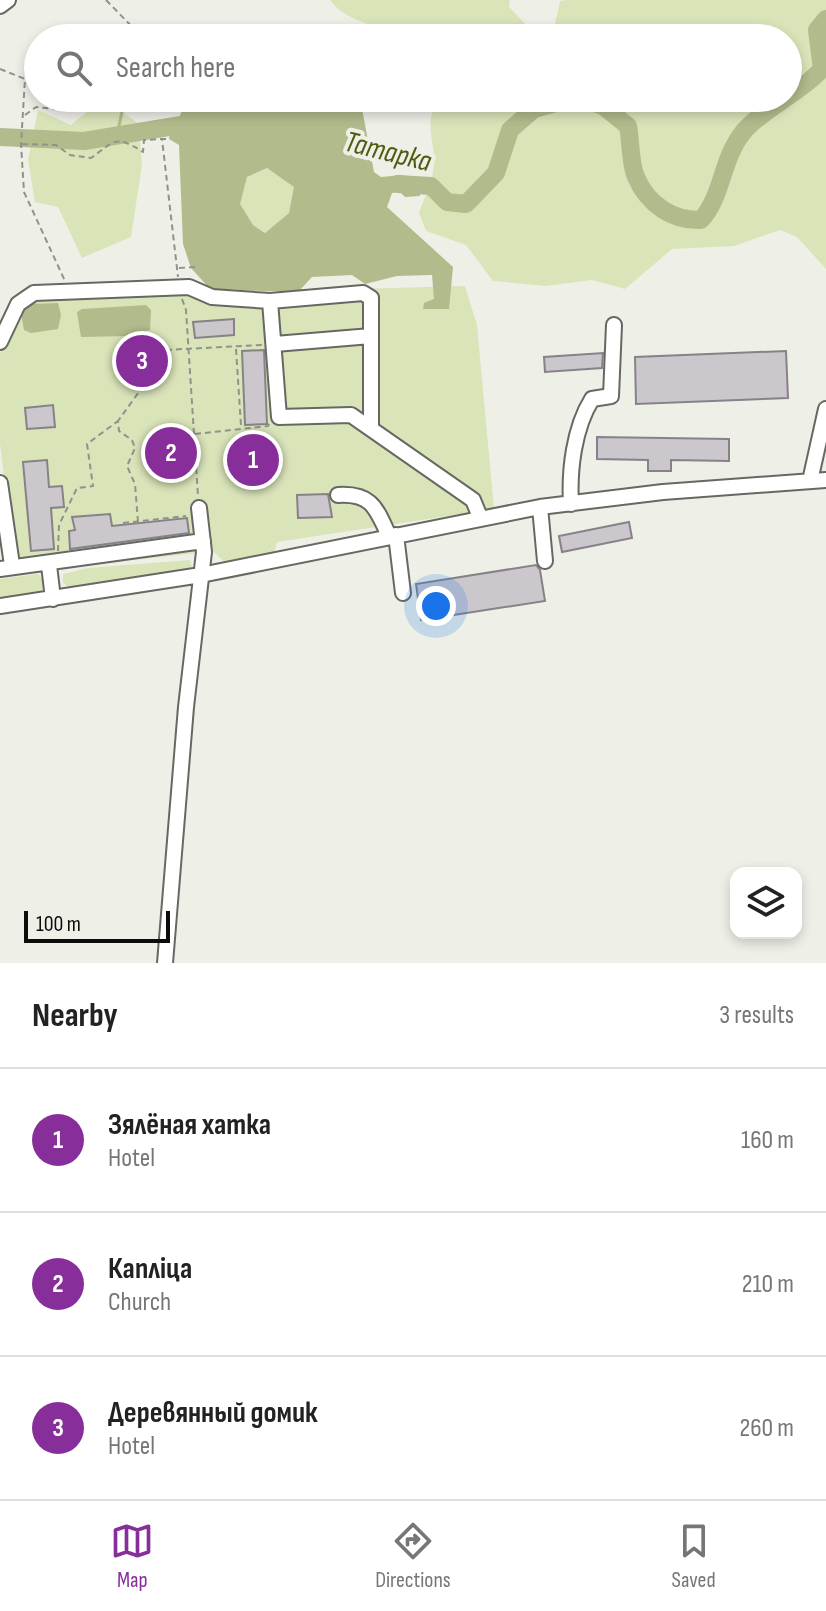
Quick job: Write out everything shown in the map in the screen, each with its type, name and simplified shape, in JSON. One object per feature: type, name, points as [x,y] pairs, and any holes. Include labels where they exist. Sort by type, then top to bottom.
[{"type":"street","points":[[0,6],[8,0]]},
{"type":"street","points":[[0,342],[24,297],[34,293],[189,287],[212,297],[270,301],[363,293],[371,298],[371,429]]},
{"type":"street","points":[[270,301],[279,417],[351,415],[473,500],[480,517]]},
{"type":"street","points":[[571,504],[570,484],[581,416],[592,399],[611,396],[614,325]]},
{"type":"street","points":[[275,344],[371,336]]},
{"type":"street","points":[[810,481],[826,409]]},
{"type":"street","points":[[0,606],[201,575],[540,507],[826,480]]},
{"type":"street","points":[[0,483],[6,567],[49,565],[203,541]]},
{"type":"street","points":[[338,495],[354,494],[366,498],[392,535],[403,593]]},
{"type":"street","points":[[540,507],[545,561]]},
{"type":"street","points":[[165,963],[186,707],[201,575],[203,541],[199,511]]},
{"type":"street","points":[[49,565],[53,599]]},
{"type":"path","points":[[106,0],[129,24]]},
{"type":"path","points":[[0,69],[24,79]]},
{"type":"path","points":[[24,112],[21,142],[24,192],[70,293]]},
{"type":"path","points":[[24,116],[29,112]]},
{"type":"path","points":[[21,142],[56,145],[70,155],[91,158],[115,141],[126,141],[143,152],[144,140],[164,139],[179,287],[186,310],[199,511],[123,523]]},
{"type":"path","points":[[177,269],[195,267]]},
{"type":"path","points":[[126,352],[275,344]]},
{"type":"path","points":[[236,347],[241,427]]},
{"type":"path","points":[[49,565],[57,554],[59,525],[77,488],[93,486],[87,444],[118,421],[154,371],[152,351]]},
{"type":"path","points":[[194,434],[268,426],[270,419],[279,417]]},
{"type":"path","points":[[118,421],[119,431],[132,440],[135,448],[127,466],[135,484],[138,522]]},
{"type":"shaded area","points":[[330,0],[510,0],[509,7],[525,24],[367,24],[337,8]]},
{"type":"shaded area","points":[[826,0],[826,269],[797,237],[780,230],[734,246],[672,249],[625,289],[592,280],[546,286],[493,281],[466,245],[426,231],[419,213],[433,170],[430,122],[433,112],[802,112],[802,24],[555,24],[560,1]]},
{"type":"shaded area","points":[[38,112],[71,125],[86,112],[122,112],[139,124],[142,165],[131,237],[82,258],[58,207],[35,202],[28,160]]},
{"type":"shaded area","points":[[181,112],[363,112],[374,172],[381,177],[402,175],[420,180],[420,196],[405,197],[400,192],[392,193],[387,207],[453,267],[449,309],[423,309],[424,303],[434,299],[432,275],[397,276],[365,284],[352,275],[312,277],[300,290],[289,291],[210,289],[191,268],[183,244],[179,145],[169,139],[172,121],[179,118]],"holes":[[[267,168],[294,187],[289,213],[265,233],[253,225],[240,204],[247,177]]]},
{"type":"shaded area","points":[[267,168],[295,187],[289,213],[265,233],[253,225],[239,204],[247,177]]},
{"type":"shaded area","points":[[465,286],[477,325],[494,509],[277,542],[274,553],[225,563],[213,551],[38,571],[14,557],[0,444],[0,353],[28,301],[180,294],[261,298],[318,290]]},
{"type":"shaded area","points":[[58,303],[61,315],[58,329],[31,333],[24,330],[21,313],[29,304]]},
{"type":"shaded area","points":[[146,305],[151,310],[150,330],[128,336],[81,337],[77,312],[82,309]]},
{"type":"shaded area","points":[[190,560],[192,566],[178,574],[148,581],[101,584],[72,591],[63,582],[63,574],[88,568]]},
{"type":"shaded area","points":[[38,574],[44,581],[42,591],[27,597],[0,597],[0,579]]},
{"type":"building","points":[[234,319],[234,335],[195,338],[193,322]]},
{"type":"building","points":[[264,350],[267,424],[245,425],[242,351]]},
{"type":"building","points":[[786,351],[788,398],[636,404],[635,357]]},
{"type":"building","points":[[603,353],[602,368],[545,372],[544,357]]},
{"type":"building","points":[[53,405],[55,427],[27,429],[25,408]]},
{"type":"building","points":[[597,437],[729,439],[729,461],[671,460],[671,471],[648,471],[648,460],[597,459]]},
{"type":"building","points":[[47,460],[49,487],[62,486],[64,507],[51,508],[54,549],[31,551],[23,462]]},
{"type":"building","points":[[328,494],[332,517],[298,518],[297,495]]},
{"type":"building","points":[[110,514],[112,526],[187,518],[189,533],[70,549],[69,531],[75,530],[72,517]]},
{"type":"building","points":[[629,522],[632,538],[562,552],[559,536]]},
{"type":"building","points":[[536,565],[540,570],[545,601],[421,620],[416,584]]},
{"type":"waterway","name":"Татарка","points":[[802,87],[822,69],[817,30],[826,19]]},
{"type":"waterway","points":[[117,135],[122,112]]},
{"type":"waterway","name":"Татарка","points":[[398,184],[431,186],[447,202],[466,204],[496,173],[510,130],[531,112]]},
{"type":"waterway","name":"Татарка","points":[[610,112],[628,126],[634,172],[647,196],[671,214],[691,220],[701,220],[708,210],[736,142],[765,112]]},
{"type":"waterway","name":"Татарка","points":[[0,137],[84,141],[193,123]]},
{"type":"place","name":"Деревянный домик","points":[[142,361]]},
{"type":"place","name":"Капліца","points":[[171,453]]},
{"type":"place","name":"Зялёная хатка","points":[[253,460]]}]
